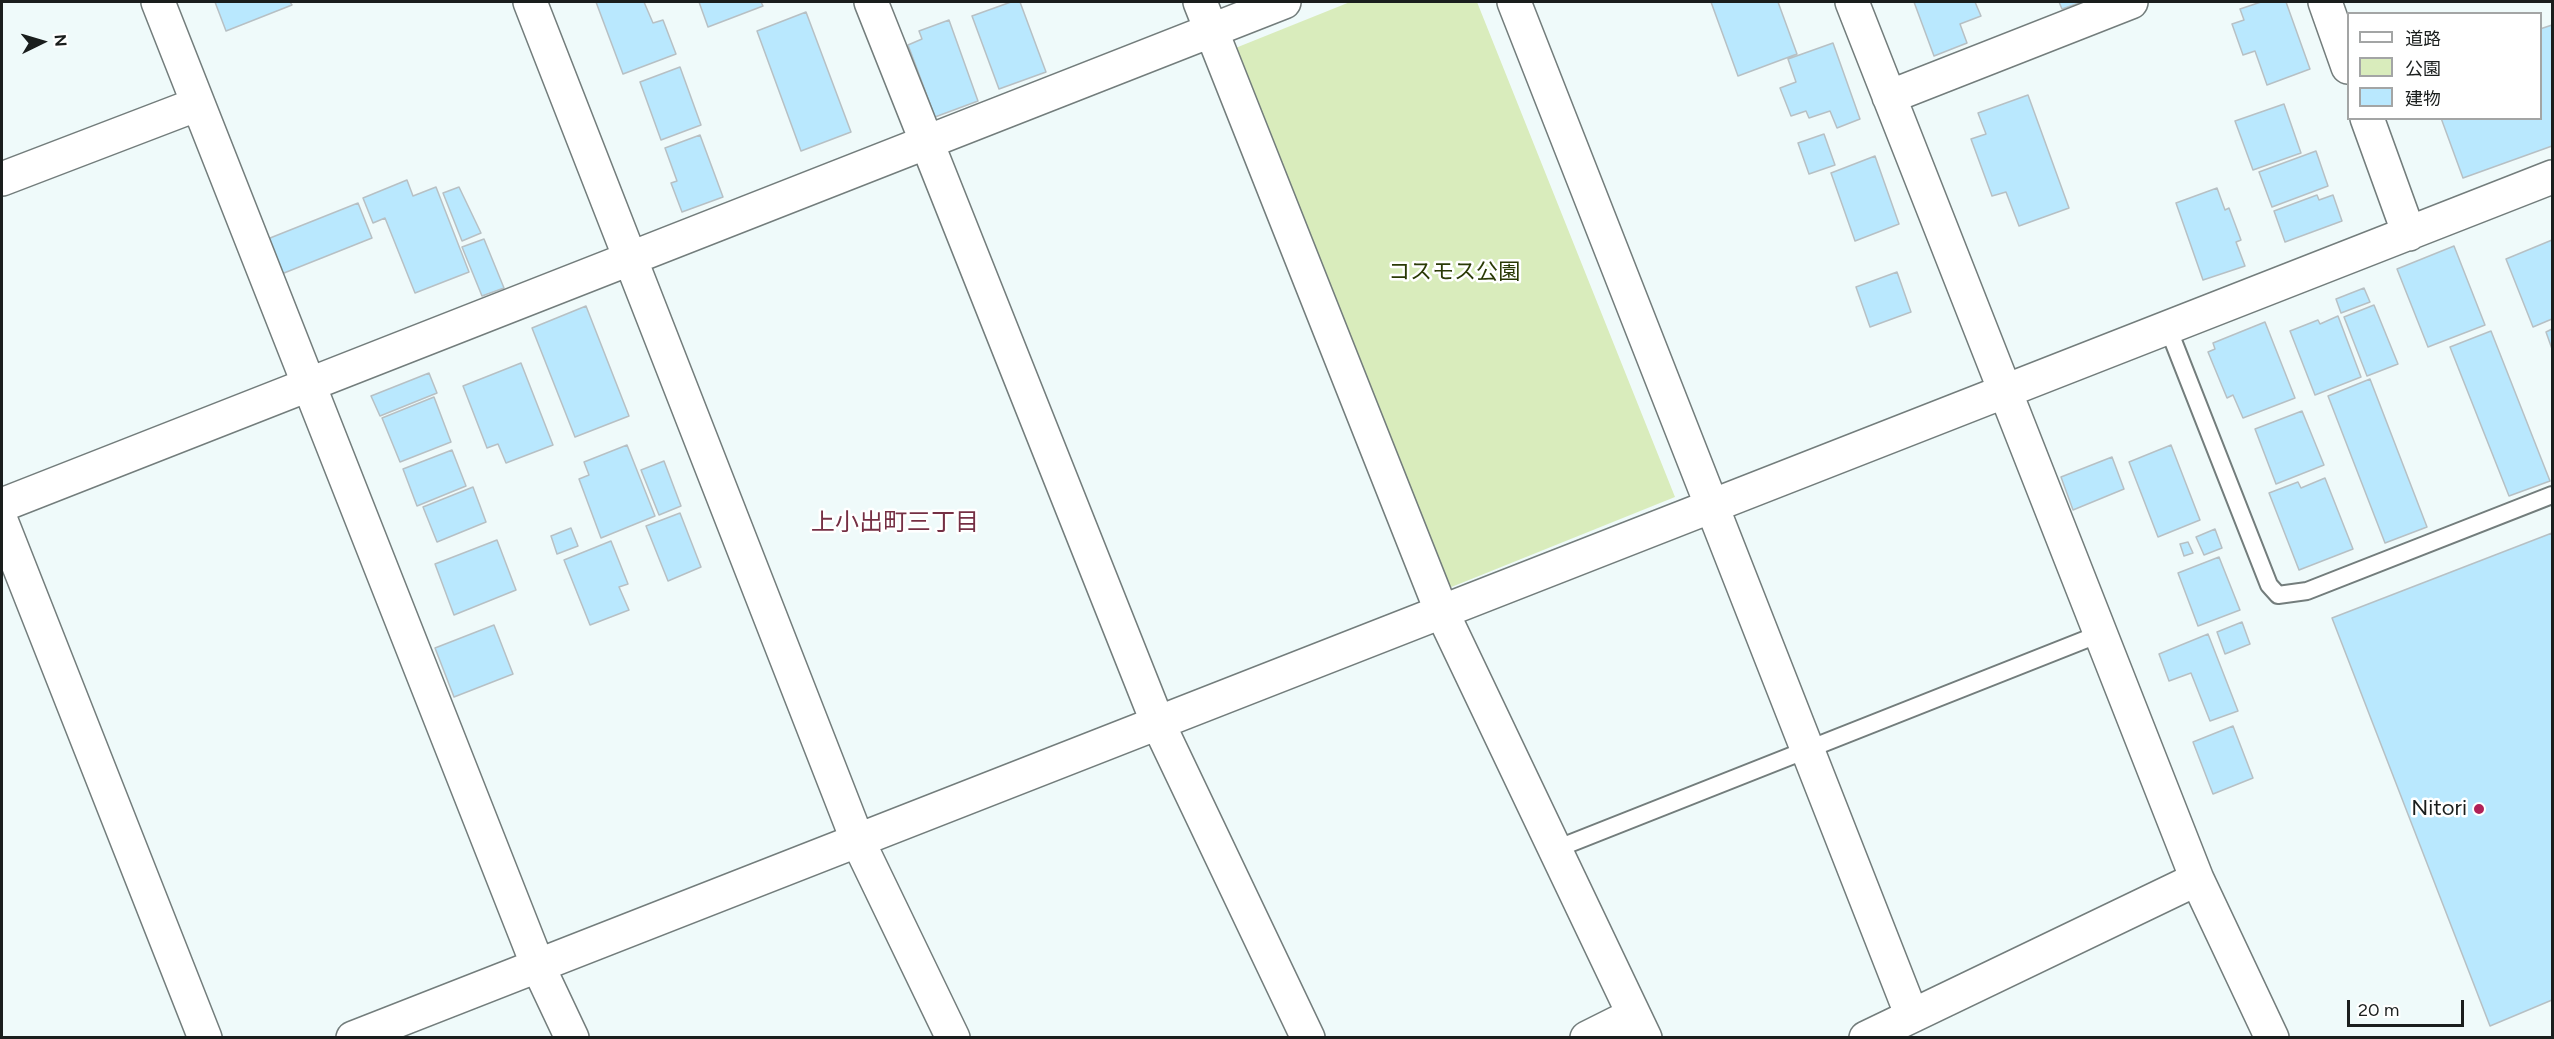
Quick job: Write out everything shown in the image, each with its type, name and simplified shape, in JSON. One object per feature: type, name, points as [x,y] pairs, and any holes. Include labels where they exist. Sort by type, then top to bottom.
[{"type":"street","points":[[158,2],[311,385],[538,966],[572,1038]]},
{"type":"street","points":[[530,2],[857,839],[953,1038]]},
{"type":"street","points":[[871,2],[1157,721],[1308,1038]]},
{"type":"street","points":[[2,505],[926,143],[1206,16],[1284,2]]},
{"type":"street","points":[[1514,2],[1912,1016]]},
{"type":"street","points":[[1852,2],[2197,879],[2272,1038]]},
{"type":"street","points":[[1889,97],[2131,2]]},
{"type":"street","points":[[2325,2],[2347,62]]},
{"type":"street","points":[[1206,16],[1441,610],[1639,1026],[1587,1038]]},
{"type":"street","points":[[2,179],[198,104]]},
{"type":"street","points":[[2368,120],[2409,234]]},
{"type":"street","points":[[353,1038],[1157,721],[1712,504],[2006,393],[2553,177]]},
{"type":"street","points":[[2,523],[205,1038]]},
{"type":"street","points":[[1866,1038],[2197,879]]},
{"type":"lane","points":[[2168,328],[2269,585],[2278,595],[2307,591],[2553,495]]},
{"type":"lane","points":[[1556,849],[2102,633]]},
{"type":"green space","name":"コスモス公園","points":[[1350,2],[1477,2],[1675,497],[1449,588],[1233,49]]},
{"type":"building","points":[[215,2],[290,2],[292,5],[226,31]]},
{"type":"building","points":[[596,2],[644,2],[653,23],[663,20],[676,54],[623,74]]},
{"type":"building","points":[[699,2],[761,2],[763,6],[708,27]]},
{"type":"building","points":[[1011,2],[1020,2],[1046,72],[999,89],[972,16]]},
{"type":"building","points":[[1711,2],[1778,2],[1797,54],[1738,76]]},
{"type":"building","points":[[1914,2],[1975,2],[1981,16],[1960,24],[1967,43],[1934,56]]},
{"type":"building","points":[[2059,2],[2082,2],[2062,9]]},
{"type":"building","points":[[2261,2],[2286,2],[2310,69],[2267,85],[2255,51],[2243,55],[2232,24],[2244,20],[2240,9]]},
{"type":"building","points":[[806,12],[851,132],[801,151],[757,31]]},
{"type":"building","points":[[949,20],[978,101],[935,117],[908,45],[922,39],[919,31]]},
{"type":"building","points":[[2552,25],[2552,146],[2463,178],[2442,120],[2542,120],[2542,28]]},
{"type":"building","points":[[1833,43],[1860,119],[1837,128],[1830,111],[1809,118],[1806,111],[1791,116],[1780,88],[1796,82],[1788,59]]},
{"type":"building","points":[[680,67],[701,125],[661,140],[640,82]]},
{"type":"building","points":[[2028,95],[2069,208],[2019,226],[2006,192],[1992,196],[1971,139],[1986,134],[1978,113]]},
{"type":"building","points":[[2284,104],[2301,153],[2253,170],[2235,121]]},
{"type":"building","points":[[1824,134],[1835,165],[1809,174],[1798,143]]},
{"type":"building","points":[[700,135],[723,197],[682,212],[671,183],[677,181],[665,148]]},
{"type":"building","points":[[2316,151],[2328,186],[2272,207],[2259,172]]},
{"type":"building","points":[[1875,156],[1899,224],[1855,241],[1831,173]]},
{"type":"building","points":[[407,180],[413,196],[436,187],[469,272],[415,293],[385,218],[373,223],[363,198]]},
{"type":"building","points":[[459,187],[481,233],[462,241],[443,193]]},
{"type":"building","points":[[2217,188],[2225,210],[2229,208],[2241,240],[2236,242],[2245,266],[2203,280],[2176,203]]},
{"type":"building","points":[[2317,195],[2319,200],[2333,195],[2342,221],[2285,242],[2274,211]]},
{"type":"building","points":[[358,203],[372,238],[274,277],[260,242]]},
{"type":"building","points":[[484,239],[504,288],[482,296],[462,247]]},
{"type":"building","points":[[2552,240],[2552,319],[2533,327],[2506,259]]},
{"type":"building","points":[[2454,246],[2485,325],[2428,347],[2397,269]]},
{"type":"building","points":[[1897,272],[1911,312],[1870,327],[1856,287]]},
{"type":"building","points":[[2364,288],[2370,302],[2341,313],[2336,299]]},
{"type":"building","points":[[2374,305],[2398,364],[2367,376],[2344,317]]},
{"type":"building","points":[[586,306],[629,416],[575,437],[532,328]]},
{"type":"building","points":[[2338,316],[2361,377],[2315,395],[2290,331],[2318,320],[2320,324]]},
{"type":"building","points":[[2265,322],[2295,398],[2243,418],[2233,395],[2227,398],[2208,352],[2215,349],[2213,343]]},
{"type":"building","points":[[2552,329],[2552,349],[2546,332]]},
{"type":"building","points":[[2491,331],[2550,481],[2509,496],[2450,347]]},
{"type":"building","points":[[521,363],[553,445],[506,463],[498,444],[487,448],[463,386]]},
{"type":"building","points":[[429,373],[437,393],[380,416],[371,396]]},
{"type":"building","points":[[2370,379],[2427,527],[2385,543],[2328,396]]},
{"type":"building","points":[[434,397],[451,442],[400,462],[382,418]]},
{"type":"building","points":[[2302,411],[2324,465],[2276,484],[2255,429]]},
{"type":"building","points":[[627,445],[655,516],[601,538],[579,479],[589,475],[584,462]]},
{"type":"building","points":[[2171,445],[2200,520],[2158,537],[2129,462]]},
{"type":"building","points":[[452,450],[466,486],[417,506],[403,469]]},
{"type":"building","points":[[2112,457],[2124,489],[2073,510],[2061,477]]},
{"type":"building","points":[[664,461],[681,506],[659,515],[641,470]]},
{"type":"building","points":[[2325,478],[2353,549],[2299,570],[2269,493],[2298,482],[2301,488]]},
{"type":"building","points":[[473,487],[486,522],[437,542],[423,507]]},
{"type":"building","points":[[680,513],[701,567],[668,581],[646,526]]},
{"type":"building","points":[[571,528],[578,546],[557,554],[551,536]]},
{"type":"building","points":[[2215,529],[2222,548],[2204,555],[2196,537]]},
{"type":"building","name":"Nitori","points":[[2552,533],[2552,1000],[2490,1026],[2332,618]]},
{"type":"building","points":[[497,540],[516,590],[454,615],[435,564]]},
{"type":"building","points":[[611,541],[628,584],[619,587],[629,610],[590,625],[564,560]]},
{"type":"building","points":[[2188,542],[2193,553],[2184,556],[2180,544]]},
{"type":"building","points":[[2219,557],[2240,610],[2198,626],[2178,573]]},
{"type":"building","points":[[2242,622],[2250,644],[2225,654],[2217,632]]},
{"type":"building","points":[[494,625],[513,674],[454,697],[435,648]]},
{"type":"building","points":[[2208,634],[2238,711],[2210,721],[2191,673],[2169,681],[2159,654]]},
{"type":"building","points":[[2233,726],[2253,778],[2213,794],[2193,742]]},
{"type":"place","name":"Nitori","points":[[2479,809]]},
{"type":"district","name":"上小出町三丁目","points":[[895,523]]}]
